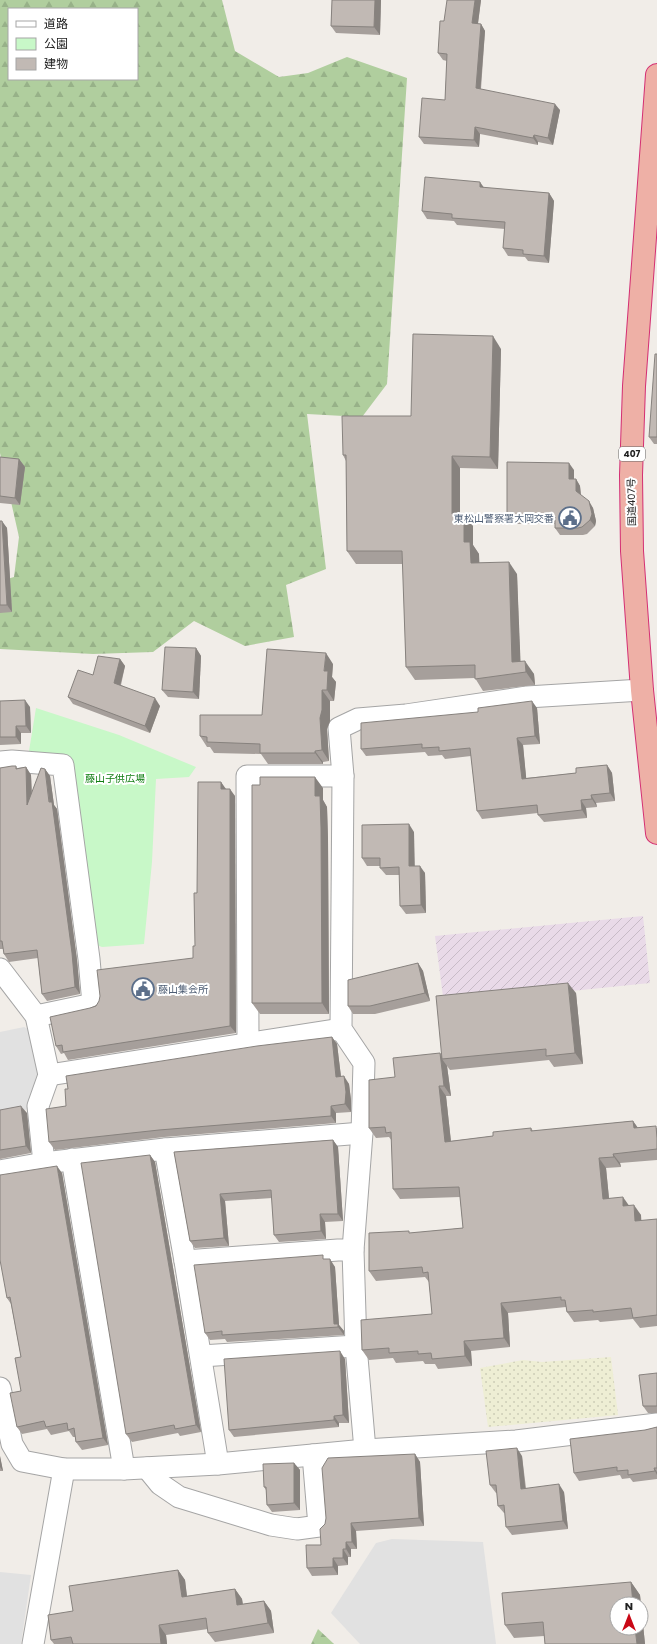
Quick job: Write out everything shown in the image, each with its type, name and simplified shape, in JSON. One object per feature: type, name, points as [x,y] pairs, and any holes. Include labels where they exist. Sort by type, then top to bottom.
[{"type":"highway","name":"国道407号","points":[[657,75],[635,378],[631,475],[632,551],[642,690],[657,833]]},
{"type":"street","points":[[365,1450],[356,1346],[353,1250],[362,1133],[364,1063],[341,1029],[343,776],[339,728],[358,719],[406,715],[526,698],[642,690]]},
{"type":"street","points":[[0,762],[12,761],[63,765],[89,959],[93,1004],[36,1016]]},
{"type":"street","points":[[248,1043],[247,776],[343,776]]},
{"type":"street","points":[[0,969],[36,1016],[49,1075],[38,1106],[44,1163]]},
{"type":"street","points":[[49,1075],[341,1029]]},
{"type":"street","points":[[0,1171],[72,1159],[165,1149],[362,1133]]},
{"type":"street","points":[[165,1149],[218,1464]]},
{"type":"street","points":[[72,1159],[124,1469]]},
{"type":"street","points":[[185,1261],[353,1250]]},
{"type":"street","points":[[201,1356],[356,1346]]},
{"type":"street","points":[[0,1388],[12,1444],[22,1461],[64,1469],[124,1469],[218,1464],[365,1450],[516,1441],[657,1424]]},
{"type":"street","points":[[147,1468],[160,1484],[180,1497],[271,1525],[297,1529],[319,1526],[313,1455]]},
{"type":"street","points":[[33,1644],[64,1469]]},
{"type":"shaded area","points":[[643,916],[650,983],[444,1004],[435,936]]},
{"type":"shaded area","points":[[24,1027],[30,1030],[41,1078],[29,1109],[0,1115],[0,1032]]},
{"type":"shaded area","points":[[392,1539],[483,1542],[496,1644],[360,1644],[331,1613],[376,1543]]},
{"type":"shaded area","points":[[0,1572],[31,1575],[21,1644],[0,1644]]},
{"type":"green space","points":[[0,0],[222,0],[235,51],[279,77],[308,73],[347,57],[407,78],[387,384],[362,417],[307,414],[326,569],[286,585],[294,637],[245,646],[194,621],[153,652],[93,654],[0,649],[0,581],[14,577],[19,537],[0,453]]},
{"type":"green space","name":"藤山子供広場","points":[[36,708],[119,735],[196,767],[189,777],[156,779],[152,862],[144,944],[102,947],[94,944],[71,759],[29,751]]},
{"type":"green space","points":[[611,1357],[618,1415],[488,1427],[480,1368],[523,1360],[542,1362]]},
{"type":"green space","points":[[318,1629],[334,1644],[311,1644]]},
{"type":"building","points":[[332,0],[375,0],[374,27],[331,26]]},
{"type":"building","points":[[447,0],[475,0],[472,23],[481,24],[476,88],[555,104],[548,138],[534,135],[533,138],[475,127],[474,140],[419,137],[422,98],[445,100],[447,54],[438,53],[440,21],[444,21]]},
{"type":"building","points":[[425,177],[480,182],[480,187],[549,193],[544,256],[523,254],[523,250],[503,248],[505,222],[452,218],[452,214],[422,211]]},
{"type":"building","points":[[413,334],[493,336],[490,457],[452,456],[452,514],[464,514],[464,542],[470,542],[471,563],[509,562],[512,662],[525,661],[526,672],[475,679],[475,665],[406,667],[402,551],[347,551],[346,455],[343,455],[342,416],[411,416]]},
{"type":"building","points":[[655,354],[657,354],[657,437],[649,437]]},
{"type":"building","points":[[0,457],[19,459],[15,498],[0,496]]},
{"type":"building","points":[[507,462],[569,463],[569,479],[576,479],[576,491],[589,501],[592,514],[590,520],[582,527],[578,528],[555,528],[555,517],[507,517]]},
{"type":"building","points":[[0,521],[2,521],[7,605],[0,605]]},
{"type":"building","points":[[165,647],[196,648],[193,692],[162,690]]},
{"type":"building","points":[[267,649],[326,653],[324,671],[328,671],[327,690],[322,690],[322,710],[320,718],[322,750],[315,751],[315,753],[260,753],[260,744],[207,742],[207,737],[200,736],[200,715],[262,715]]},
{"type":"building","points":[[98,656],[120,659],[114,683],[155,698],[145,726],[68,697],[78,670],[93,675]]},
{"type":"building","points":[[25,700],[26,726],[16,726],[16,737],[0,737],[0,701]]},
{"type":"building","points":[[532,701],[535,736],[517,738],[522,779],[576,773],[576,768],[607,765],[610,793],[591,795],[592,799],[581,800],[582,810],[538,815],[537,805],[477,811],[470,748],[439,751],[439,747],[422,748],[422,744],[361,749],[361,723],[478,712],[478,708]]},
{"type":"building","points":[[16,766],[16,769],[26,767],[27,805],[41,768],[45,769],[49,802],[52,802],[72,953],[75,987],[42,994],[37,950],[4,954],[2,941],[0,941],[0,768]]},
{"type":"building","points":[[260,777],[315,777],[315,796],[320,796],[321,828],[322,1003],[252,1003],[252,785],[260,785]]},
{"type":"building","points":[[198,782],[221,782],[221,789],[230,789],[230,1026],[63,1052],[62,1045],[56,1046],[50,1017],[96,1006],[100,996],[97,970],[193,958],[193,946],[195,946],[194,893],[197,893]]},
{"type":"building","points":[[409,824],[409,866],[420,866],[421,905],[400,906],[399,867],[380,868],[380,858],[362,858],[362,825]]},
{"type":"building","points":[[418,963],[425,993],[370,1006],[348,1006],[348,980]]},
{"type":"building","points":[[568,983],[575,1053],[546,1056],[546,1049],[442,1059],[436,996]]},
{"type":"building","points":[[332,1037],[336,1077],[344,1076],[346,1092],[345,1104],[331,1106],[331,1116],[159,1130],[49,1142],[46,1109],[66,1106],[65,1089],[68,1089],[66,1076],[257,1046]]},
{"type":"building","points":[[440,1053],[444,1086],[439,1086],[445,1142],[493,1136],[493,1132],[531,1128],[531,1131],[633,1121],[634,1128],[656,1126],[657,1149],[613,1154],[614,1157],[599,1158],[603,1199],[623,1197],[623,1206],[634,1205],[635,1221],[657,1219],[657,1315],[633,1318],[631,1308],[593,1312],[593,1310],[567,1312],[565,1300],[561,1300],[561,1297],[501,1303],[504,1338],[464,1341],[465,1356],[432,1359],[431,1353],[418,1354],[418,1351],[389,1353],[389,1348],[362,1350],[361,1320],[432,1314],[428,1272],[423,1273],[422,1267],[369,1271],[369,1233],[409,1231],[409,1233],[463,1228],[459,1187],[393,1189],[391,1132],[386,1133],[385,1127],[369,1128],[369,1080],[395,1077],[393,1058]]},
{"type":"building","points":[[21,1106],[26,1146],[0,1150],[0,1110]]},
{"type":"building","points":[[333,1140],[338,1214],[320,1214],[321,1231],[274,1235],[271,1190],[220,1194],[224,1238],[190,1241],[174,1152]]},
{"type":"building","points":[[150,1155],[196,1425],[175,1429],[174,1425],[126,1434],[81,1163]]},
{"type":"building","points":[[57,1166],[103,1438],[76,1442],[74,1428],[68,1430],[67,1423],[46,1427],[44,1421],[17,1427],[10,1393],[21,1391],[15,1358],[21,1357],[10,1297],[7,1298],[0,1260],[0,1175]]},
{"type":"building","points":[[323,1255],[323,1259],[330,1259],[334,1324],[338,1324],[338,1327],[222,1335],[222,1331],[205,1333],[194,1265]]},
{"type":"building","points":[[340,1351],[343,1415],[334,1416],[334,1420],[229,1430],[224,1359]]},
{"type":"building","points":[[657,1373],[657,1406],[643,1406],[639,1375]]},
{"type":"building","points":[[657,1427],[657,1468],[654,1468],[655,1471],[628,1475],[628,1470],[617,1471],[617,1467],[574,1473],[570,1439],[645,1430]]},
{"type":"building","points":[[517,1448],[521,1489],[559,1484],[563,1521],[506,1527],[504,1505],[498,1506],[496,1485],[490,1485],[486,1451]]},
{"type":"building","points":[[415,1454],[419,1518],[351,1523],[352,1542],[346,1542],[346,1549],[343,1549],[343,1558],[333,1558],[333,1567],[307,1568],[306,1545],[321,1545],[320,1529],[325,1524],[326,1518],[322,1468],[328,1458]]},
{"type":"building","points":[[294,1463],[294,1503],[267,1505],[266,1487],[264,1487],[263,1464]]},
{"type":"building","points":[[178,1570],[182,1597],[235,1589],[237,1605],[264,1601],[268,1623],[208,1633],[206,1618],[159,1625],[161,1644],[73,1644],[71,1637],[51,1640],[48,1615],[73,1611],[69,1586]]},
{"type":"building","points":[[631,1582],[632,1596],[609,1596],[609,1636],[636,1636],[637,1644],[545,1644],[543,1622],[505,1625],[502,1593]]},
{"type":"place","name":"東松山警察署大岡交番","points":[[570,518]]},
{"type":"place","name":"藤山集会所","points":[[143,989]]}]
